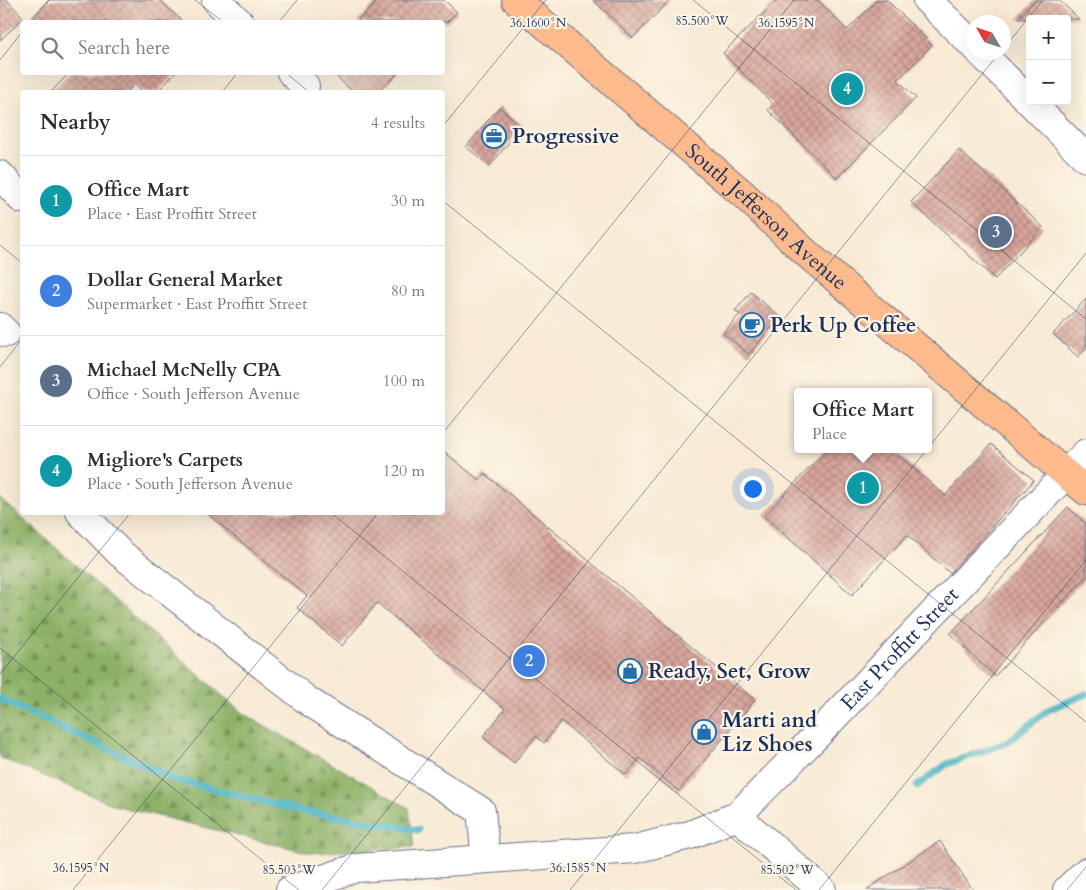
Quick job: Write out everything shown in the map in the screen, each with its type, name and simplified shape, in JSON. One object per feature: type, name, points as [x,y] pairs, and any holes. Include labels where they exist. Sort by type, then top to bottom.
[{"type":"main road","name":"South Jefferson Avenue","points":[[516,0],[744,195],[806,253],[1076,483]]},
{"type":"street","points":[[216,0],[237,20]]},
{"type":"street","points":[[927,0],[966,38]]},
{"type":"street","points":[[988,60],[1086,158]]},
{"type":"street","points":[[0,174],[20,197]]},
{"type":"street","name":"East Proffitt Street","points":[[290,890],[356,868],[635,849],[690,835],[738,816],[821,731],[1076,483],[1086,453]]},
{"type":"street","points":[[83,515],[120,553],[308,700],[481,811],[486,859]]},
{"type":"street","points":[[738,816],[822,890]]},
{"type":"street","points":[[1067,890],[1086,872]]},
{"type":"green space","points":[[0,498],[241,712],[409,808],[414,847],[311,853],[117,806],[0,757]]},
{"type":"building","points":[[0,0],[7,0],[24,18],[0,40]]},
{"type":"building","points":[[49,0],[160,0],[181,20],[29,20]]},
{"type":"building","points":[[379,0],[444,0],[457,12],[447,22],[445,20],[359,20]]},
{"type":"building","points":[[593,0],[670,0],[633,38]]},
{"type":"building","points":[[777,0],[818,0],[847,30],[877,0],[887,0],[932,45],[898,80],[916,98],[837,178],[768,110],[773,104],[723,53]]},
{"type":"building","points":[[1035,0],[1059,0],[1079,19],[1071,19],[1071,15],[1026,15],[1026,19],[1018,19]]},
{"type":"building","points":[[67,75],[173,75],[159,90],[141,90],[135,84],[129,90],[53,90]]},
{"type":"building","points":[[335,75],[396,75],[381,90],[351,90]]},
{"type":"building","name":"Progressive","points":[[499,107],[522,126],[490,166],[466,147]]},
{"type":"building","points":[[959,150],[1043,227],[995,279],[911,202]]},
{"type":"building","name":"Perk Up Coffee","points":[[751,292],[780,317],[749,354],[723,333],[740,314],[735,311]]},
{"type":"building","points":[[1086,299],[1086,348],[1078,357],[1053,334]]},
{"type":"building","points":[[991,444],[1034,480],[950,573],[907,535],[852,595],[764,516],[823,453],[897,453],[945,496]]},
{"type":"building","points":[[445,452],[479,480],[484,473],[755,700],[679,791],[640,758],[626,775],[561,721],[544,743],[536,736],[514,763],[483,737],[505,709],[377,603],[342,646],[297,608],[307,596],[209,515],[445,515]]},
{"type":"building","points":[[1068,507],[1086,524],[1086,577],[995,676],[950,634]]},
{"type":"building","points":[[940,841],[973,890],[866,890]]},
{"type":"waterway","points":[[917,786],[947,764],[1008,742],[1048,710],[1086,694]]},
{"type":"waterway","points":[[0,699],[173,779],[302,811],[418,830]]},
{"type":"place","name":"Migliore's Carpets","points":[[847,89]]},
{"type":"place","name":"Progressive","points":[[494,136]]},
{"type":"place","name":"Michael McNelly CPA","points":[[996,232]]},
{"type":"place","name":"Perk Up Coffee","points":[[752,325]]},
{"type":"place","name":"Office Mart","points":[[863,488]]},
{"type":"place","name":"Dollar General Market","points":[[529,661]]},
{"type":"place","name":"Ready, Set, Grow","points":[[630,671]]},
{"type":"place","name":"Marti and Liz Shoes","points":[[704,732]]}]
